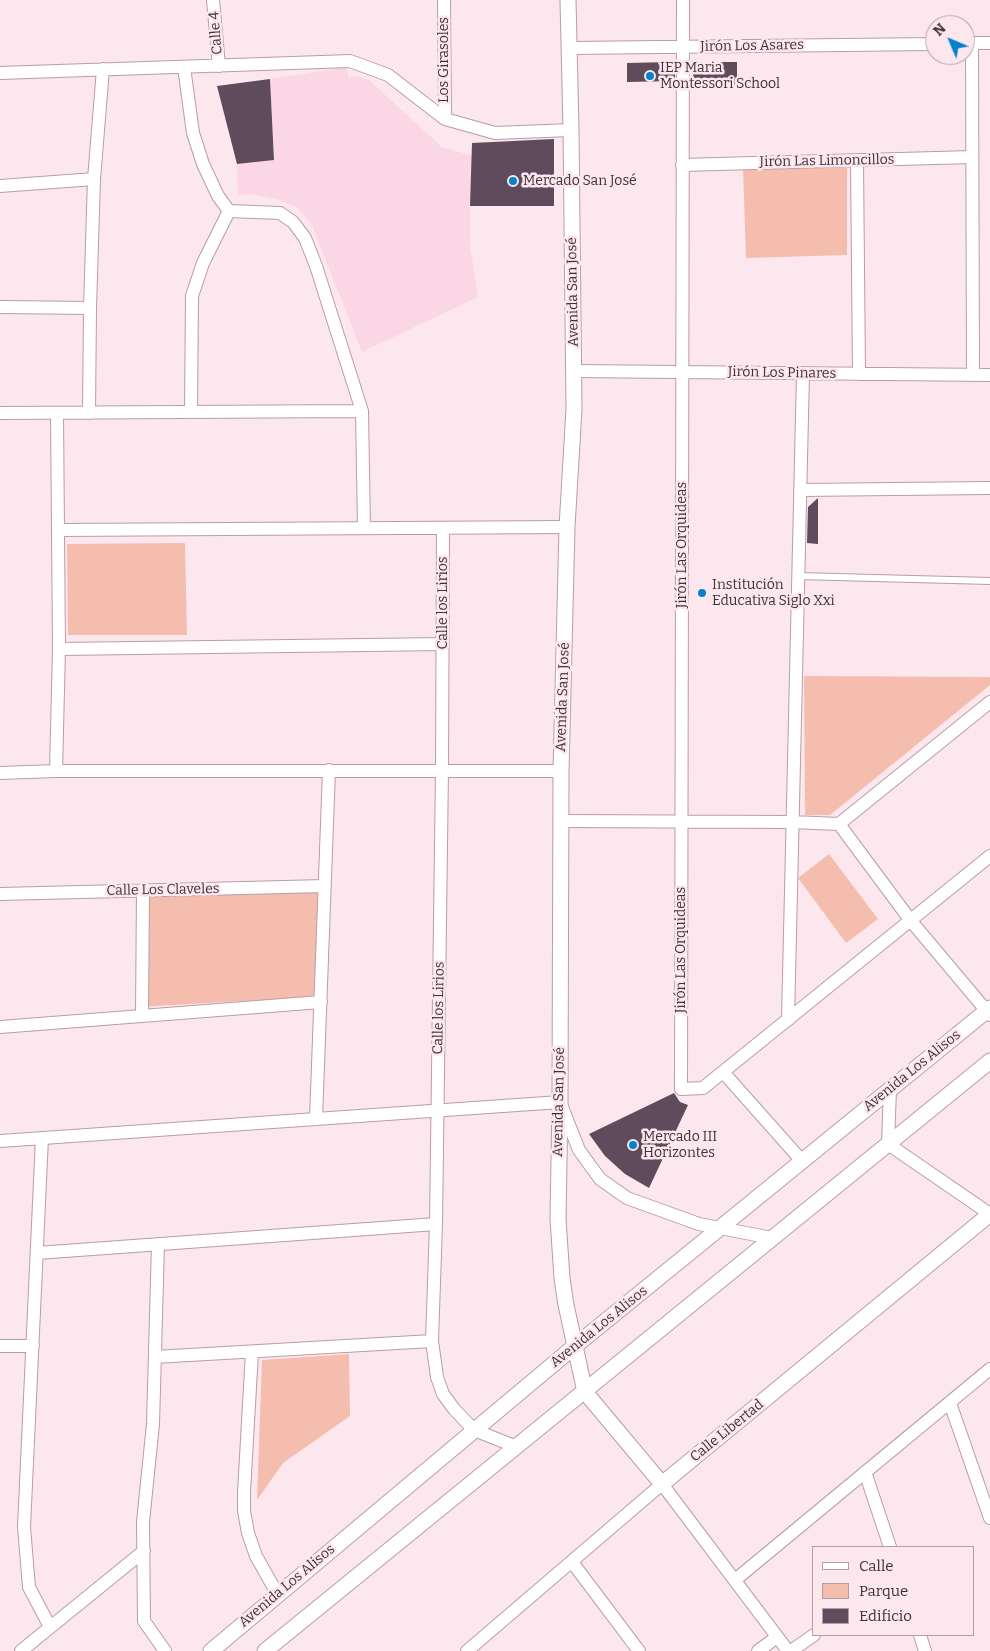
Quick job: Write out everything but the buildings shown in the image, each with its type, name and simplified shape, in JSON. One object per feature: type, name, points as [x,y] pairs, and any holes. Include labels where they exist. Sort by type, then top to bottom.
[{"type":"street","name":"Calle 4","points":[[213,0],[219,66]]},
{"type":"street","name":"Los Girasoles","points":[[444,0],[445,119]]},
{"type":"street","name":"Avenida San José","points":[[568,0],[574,409],[567,527],[560,771],[558,1219],[566,1306],[585,1392]]},
{"type":"street","name":"Jirón Las Orquideas","points":[[683,0],[681,1089],[703,1088],[723,1072]]},
{"type":"street","points":[[975,43],[990,43]]},
{"type":"street","name":"Jirón Los Asares","points":[[569,48],[925,44]]},
{"type":"street","points":[[0,73],[350,61],[388,75],[445,119],[495,133],[571,130]]},
{"type":"street","points":[[970,65],[973,375]]},
{"type":"street","points":[[184,67],[194,133],[203,164],[218,196],[229,211]]},
{"type":"street","points":[[89,413],[94,179],[103,69]]},
{"type":"street","name":"Jirón Las Limoncillos","points":[[682,165],[972,158]]},
{"type":"street","points":[[857,161],[859,374]]},
{"type":"street","points":[[0,186],[94,179]]},
{"type":"street","points":[[229,211],[280,214],[293,222],[305,238],[316,266],[362,411],[364,528]]},
{"type":"street","points":[[190,412],[192,296],[203,263],[229,211]]},
{"type":"street","points":[[0,307],[90,308]]},
{"type":"street","name":"Jirón Los Pinares","points":[[574,371],[990,375]]},
{"type":"street","points":[[788,1020],[803,373]]},
{"type":"street","points":[[0,413],[362,411]]},
{"type":"street","points":[[56,771],[59,650],[57,413]]},
{"type":"street","points":[[800,490],[990,488]]},
{"type":"street","points":[[58,530],[567,527]]},
{"type":"street","name":"Calle los Lirios","points":[[443,528],[436,1224],[432,1341],[437,1376],[443,1394],[454,1409],[474,1430],[517,1447]]},
{"type":"street","points":[[59,650],[443,644]]},
{"type":"street","points":[[560,821],[839,824],[990,702]]},
{"type":"street","points":[[0,773],[329,770],[560,771]]},
{"type":"street","points":[[316,1119],[329,770]]},
{"type":"street","points":[[839,824],[911,921],[989,1011]]},
{"type":"street","points":[[802,1160],[723,1072],[990,856]]},
{"type":"street","name":"Calle Los Claveles","points":[[0,894],[325,886]]},
{"type":"street","points":[[142,1016],[143,890]]},
{"type":"street","points":[[0,1027],[321,1002]]},
{"type":"street","name":"Avenida Los Alisos","points":[[211,1651],[575,1346],[802,1160],[989,1011]]},
{"type":"street","points":[[265,1651],[990,1061]]},
{"type":"street","points":[[888,1144],[890,1089]]},
{"type":"street","points":[[0,1141],[560,1102],[580,1150],[600,1179],[627,1198],[700,1224],[772,1238]]},
{"type":"street","points":[[42,1138],[24,1527],[29,1587],[50,1627]]},
{"type":"street","points":[[888,1144],[990,1214]]},
{"type":"street","name":"Calle Libertad","points":[[467,1651],[662,1484],[990,1214]]},
{"type":"street","points":[[37,1253],[436,1224]]},
{"type":"street","points":[[158,1244],[153,1424],[143,1522],[144,1621],[165,1651]]},
{"type":"street","points":[[155,1357],[432,1341]]},
{"type":"street","points":[[0,1346],[33,1346]]},
{"type":"street","points":[[252,1352],[244,1511],[248,1533],[256,1556],[278,1595]]},
{"type":"street","points":[[735,1580],[990,1369]]},
{"type":"street","points":[[585,1392],[662,1484],[776,1637],[789,1651],[812,1635]]},
{"type":"street","points":[[950,1403],[989,1512]]},
{"type":"street","points":[[865,1472],[890,1546]]},
{"type":"street","points":[[21,1651],[144,1551]]},
{"type":"street","points":[[572,1562],[639,1651]]},
{"type":"street","points":[[920,1636],[925,1651]]},
{"type":"street","points":[[758,1651],[776,1637]]},
{"type":"lane","points":[[798,576],[990,581]]},
{"type":"shaded area","points":[[346,67],[349,78],[356,76],[369,80],[442,147],[473,156],[470,245],[478,297],[362,352],[312,225],[296,207],[279,200],[251,194],[238,195],[237,164],[274,159],[270,79]]},
{"type":"green space","points":[[743,168],[847,168],[847,255],[746,258]]},
{"type":"green space","points":[[185,543],[187,635],[68,635],[67,544]]},
{"type":"green space","points":[[804,676],[990,677],[990,685],[830,815],[805,815]]},
{"type":"green space","points":[[829,854],[878,919],[846,943],[798,878]]},
{"type":"green space","points":[[318,892],[314,997],[138,1007],[137,896]]},
{"type":"green space","points":[[349,1354],[350,1416],[283,1463],[257,1500],[262,1360]]},
{"type":"place","name":"IEP Maria Montessori School","points":[[650,76]]},
{"type":"place","name":"Mercado San José","points":[[513,181]]},
{"type":"place","name":"Institución Educativa Siglo Xxi","points":[[702,593]]},
{"type":"place","name":"Mercado III Horizontes","points":[[633,1145]]}]
